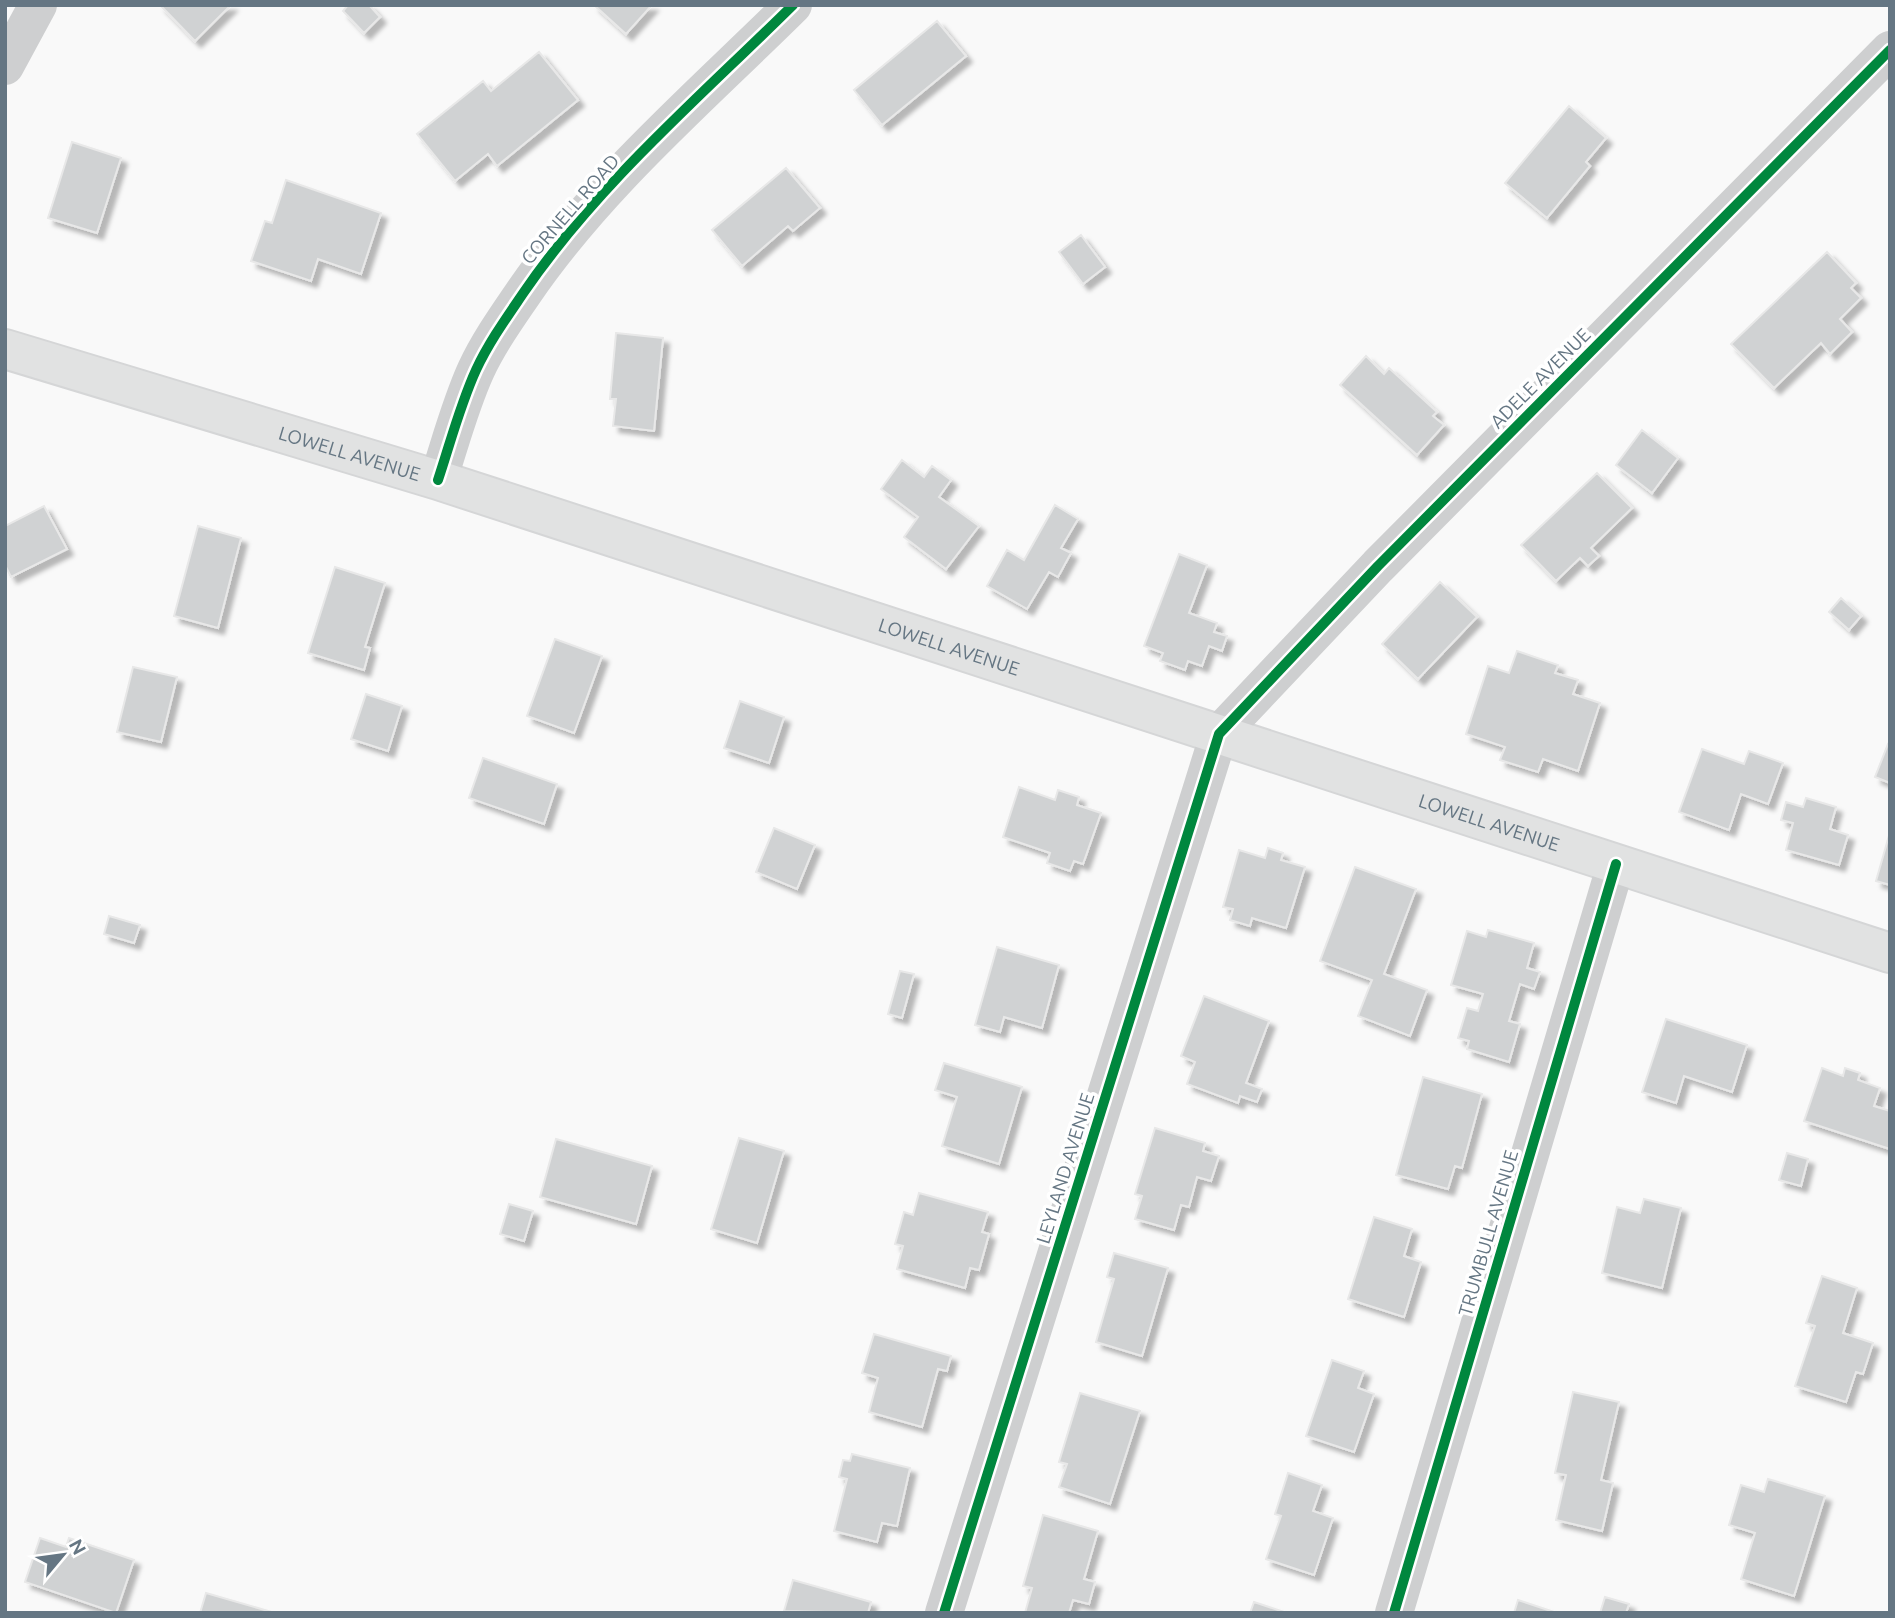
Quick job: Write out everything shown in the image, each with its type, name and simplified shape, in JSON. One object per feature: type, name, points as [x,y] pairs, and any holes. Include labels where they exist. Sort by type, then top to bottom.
[{"type":"main road","name":"LOWELL AVENUE","points":[[5,349],[438,480],[1890,953]]},
{"type":"street","points":[[5,66],[38,5]]},
{"type":"street","name":"CORNELL ROAD","points":[[438,480],[476,370],[505,319],[538,271],[610,185],[793,5]]},
{"type":"street","name":"ADELE AVENUE","points":[[1219,734],[1378,566],[1890,50]]},
{"type":"street","name":"LEYLAND AVENUE","points":[[944,1613],[1219,734]]},
{"type":"street","name":"TRUMBULL AVENUE","points":[[1394,1613],[1616,864]]},
{"type":"building","points":[[160,5],[231,5],[195,41]]},
{"type":"building","points":[[348,5],[369,5],[380,17],[364,33],[343,11]]},
{"type":"building","points":[[594,5],[652,5],[626,34]]},
{"type":"building","points":[[937,21],[966,56],[882,125],[854,90]]},
{"type":"building","points":[[539,52],[578,100],[497,166],[488,154],[455,181],[417,134],[483,81],[491,91]]},
{"type":"building","points":[[1569,106],[1606,138],[1586,162],[1590,166],[1547,218],[1505,183]]},
{"type":"building","points":[[72,142],[121,158],[97,233],[48,218]]},
{"type":"building","points":[[786,168],[820,208],[793,231],[788,226],[742,266],[712,230]]},
{"type":"building","points":[[286,180],[381,213],[361,274],[318,259],[311,281],[251,261],[265,221],[272,223]]},
{"type":"building","points":[[1081,235],[1105,267],[1083,284],[1059,252]]},
{"type":"building","points":[[1827,252],[1856,283],[1851,288],[1861,298],[1840,319],[1852,332],[1830,354],[1821,343],[1774,388],[1731,344]]},
{"type":"building","points":[[616,333],[663,338],[654,431],[613,426],[616,399],[610,399]]},
{"type":"building","points":[[1366,356],[1384,374],[1389,368],[1437,412],[1433,416],[1444,425],[1417,455],[1340,385]]},
{"type":"building","points":[[1642,430],[1678,458],[1652,493],[1616,465]]},
{"type":"building","points":[[902,460],[924,477],[932,466],[951,480],[939,497],[979,526],[946,569],[904,537],[918,517],[881,489]]},
{"type":"building","points":[[1597,473],[1632,508],[1591,548],[1599,556],[1588,566],[1580,558],[1556,581],[1521,545]]},
{"type":"building","points":[[1055,505],[1078,519],[1061,548],[1071,553],[1058,577],[1049,572],[1027,609],[987,586],[1007,550],[1024,560]]},
{"type":"building","points":[[44,506],[67,549],[11,577],[5,565],[5,526]]},
{"type":"building","points":[[198,526],[241,538],[218,628],[174,616]]},
{"type":"building","points":[[1179,554],[1207,565],[1189,613],[1217,623],[1214,632],[1227,636],[1222,651],[1209,646],[1202,666],[1188,661],[1185,670],[1160,661],[1163,653],[1144,646]]},
{"type":"building","points":[[335,567],[385,583],[365,647],[370,648],[364,670],[308,653]]},
{"type":"building","points":[[1440,582],[1477,617],[1418,679],[1382,644]]},
{"type":"building","points":[[1841,598],[1861,616],[1849,630],[1829,612]]},
{"type":"building","points":[[555,639],[602,656],[574,733],[527,716]]},
{"type":"building","points":[[1517,651],[1558,665],[1555,673],[1578,680],[1573,694],[1600,703],[1578,771],[1543,759],[1538,772],[1500,760],[1505,747],[1466,734],[1488,666],[1509,673]]},
{"type":"building","points":[[133,667],[177,677],[161,742],[117,732]]},
{"type":"building","points":[[366,694],[402,706],[388,751],[351,739]]},
{"type":"building","points":[[740,701],[784,717],[769,763],[724,748]]},
{"type":"building","points":[[1888,744],[1890,745],[1890,783],[1875,777]]},
{"type":"building","points":[[1702,749],[1744,764],[1749,751],[1783,763],[1768,804],[1741,794],[1729,830],[1679,812]]},
{"type":"building","points":[[483,758],[557,784],[544,824],[469,798]]},
{"type":"building","points":[[1019,787],[1055,800],[1058,790],[1079,797],[1077,805],[1101,813],[1083,864],[1074,861],[1070,871],[1047,863],[1050,853],[1003,837]]},
{"type":"building","points":[[1806,798],[1836,807],[1830,829],[1848,835],[1839,865],[1786,850],[1793,823],[1781,820],[1786,802],[1803,807]]},
{"type":"building","points":[[774,828],[815,845],[797,889],[756,872]]},
{"type":"building","points":[[1890,832],[1890,885],[1876,881]]},
{"type":"building","points":[[1268,848],[1283,853],[1281,860],[1305,867],[1286,928],[1252,918],[1250,926],[1230,920],[1233,909],[1223,907],[1239,850],[1265,858]]},
{"type":"building","points":[[1355,867],[1416,889],[1384,974],[1427,990],[1410,1036],[1358,1016],[1372,980],[1320,961]]},
{"type":"building","points":[[109,916],[140,925],[134,943],[104,934]]},
{"type":"building","points":[[1488,930],[1534,943],[1527,968],[1540,972],[1534,989],[1520,984],[1509,1021],[1520,1024],[1509,1062],[1467,1049],[1469,1041],[1458,1038],[1467,1008],[1478,1011],[1483,994],[1451,985],[1467,931],[1486,937]]},
{"type":"building","points":[[997,947],[1059,965],[1042,1028],[1004,1017],[1000,1032],[975,1025]]},
{"type":"building","points":[[900,971],[914,974],[902,1018],[888,1014]]},
{"type":"building","points":[[1204,996],[1269,1021],[1246,1083],[1262,1089],[1257,1102],[1240,1096],[1238,1103],[1187,1084],[1195,1062],[1181,1056]]},
{"type":"building","points":[[1666,1019],[1747,1045],[1732,1092],[1684,1076],[1676,1103],[1642,1092]]},
{"type":"building","points":[[944,1063],[1022,1087],[999,1164],[942,1146],[957,1097],[935,1090]]},
{"type":"building","points":[[1822,1068],[1843,1076],[1845,1068],[1860,1073],[1858,1080],[1880,1088],[1874,1106],[1890,1111],[1890,1149],[1804,1121]]},
{"type":"building","points":[[1423,1077],[1482,1094],[1462,1168],[1455,1166],[1448,1189],[1396,1175]]},
{"type":"building","points":[[1155,1128],[1205,1143],[1203,1151],[1219,1156],[1211,1181],[1197,1177],[1189,1207],[1181,1205],[1174,1230],[1135,1219],[1142,1196],[1135,1194]]},
{"type":"building","points":[[739,1138],[784,1151],[757,1243],[711,1229]]},
{"type":"building","points":[[556,1139],[652,1166],[636,1224],[540,1197]]},
{"type":"building","points":[[1787,1153],[1808,1159],[1801,1186],[1779,1180]]},
{"type":"building","points":[[919,1193],[988,1212],[982,1232],[989,1234],[979,1270],[970,1268],[965,1288],[897,1269],[903,1246],[895,1244],[904,1212],[913,1215]]},
{"type":"building","points":[[1644,1199],[1681,1208],[1662,1288],[1602,1273],[1617,1207],[1640,1213]]},
{"type":"building","points":[[509,1204],[533,1211],[524,1241],[500,1234]]},
{"type":"building","points":[[1374,1217],[1412,1229],[1404,1256],[1421,1262],[1404,1317],[1348,1299]]},
{"type":"building","points":[[1114,1253],[1168,1268],[1142,1356],[1096,1342],[1114,1279],[1107,1277]]},
{"type":"building","points":[[1822,1276],[1857,1288],[1843,1333],[1873,1343],[1863,1374],[1856,1372],[1846,1402],[1795,1386],[1815,1326],[1806,1323]]},
{"type":"building","points":[[874,1334],[951,1356],[947,1371],[938,1369],[922,1427],[869,1412],[878,1378],[862,1373]]},
{"type":"building","points":[[1332,1360],[1364,1371],[1358,1388],[1374,1394],[1354,1452],[1306,1436]]},
{"type":"building","points":[[1573,1392],[1619,1402],[1601,1480],[1613,1483],[1602,1531],[1556,1520],[1566,1475],[1555,1473]]},
{"type":"building","points":[[1080,1393],[1140,1411],[1110,1504],[1059,1487],[1067,1464],[1059,1462]]},
{"type":"building","points":[[852,1454],[910,1468],[897,1526],[882,1523],[877,1542],[834,1531],[847,1479],[839,1477],[843,1460],[850,1461]]},
{"type":"building","points":[[1288,1473],[1322,1485],[1313,1511],[1333,1518],[1314,1575],[1266,1559],[1281,1516],[1275,1514]]},
{"type":"building","points":[[1768,1479],[1825,1496],[1794,1596],[1741,1579],[1755,1533],[1729,1525],[1741,1485],[1764,1492]]},
{"type":"building","points":[[1043,1515],[1098,1531],[1084,1579],[1095,1582],[1089,1604],[1073,1600],[1069,1613],[1025,1613],[1032,1588],[1023,1586]]},
{"type":"building","points":[[40,1538],[66,1547],[69,1538],[134,1560],[116,1613],[25,1582]]},
{"type":"building","points":[[793,1580],[871,1602],[868,1613],[784,1611]]},
{"type":"building","points":[[206,1593],[275,1613],[200,1613]]},
{"type":"building","points":[[1605,1597],[1629,1604],[1626,1613],[1600,1613]]},
{"type":"building","points":[[1518,1600],[1557,1613],[1514,1613]]},
{"type":"building","points":[[1254,1602],[1287,1613],[1250,1613]]},
{"type":"cycle path","points":[[438,480],[465,397],[481,360],[505,320],[553,252],[651,143],[793,5]]},
{"type":"cycle path","points":[[944,1613],[1219,734],[1378,566],[1890,50]]},
{"type":"cycle path","points":[[1394,1613],[1616,864]]}]
